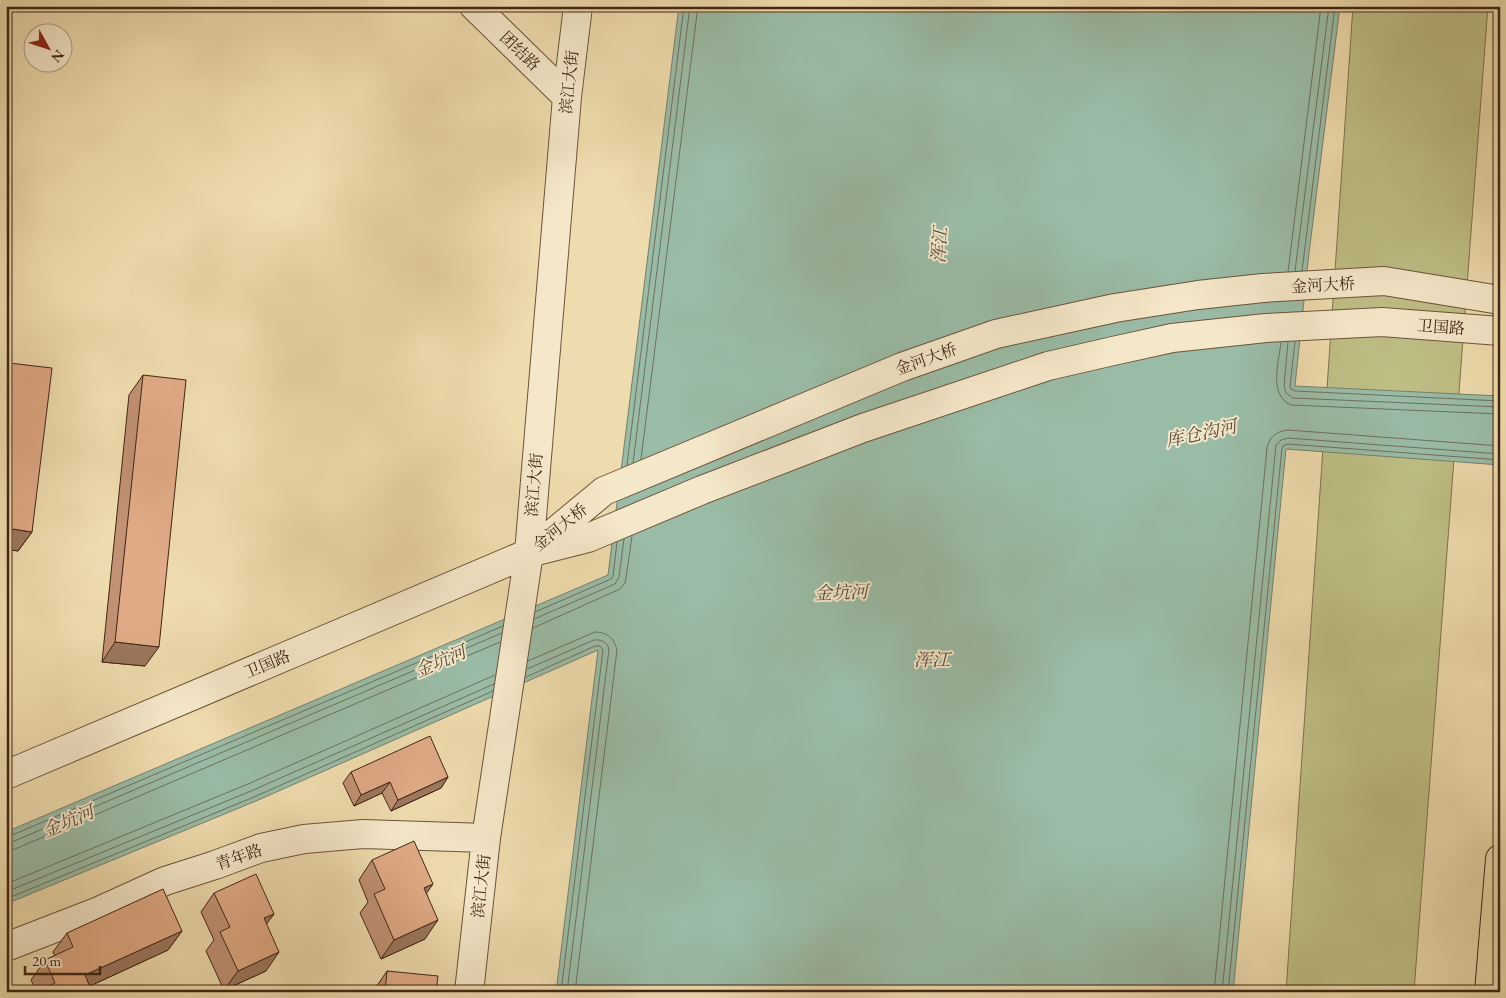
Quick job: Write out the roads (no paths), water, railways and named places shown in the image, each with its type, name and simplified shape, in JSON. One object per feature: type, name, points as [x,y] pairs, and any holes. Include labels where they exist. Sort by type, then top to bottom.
[{"type":"main road","points":[[1489,992],[1500,859]]},
{"type":"street","name":"团结路","points":[[474,6],[567,97]]},
{"type":"street","name":"滨江大街","points":[[469,992],[486,838],[529,553],[567,97],[578,6]]},
{"type":"street","name":"金河大桥","points":[[529,553],[604,491],[902,367],[996,334],[1115,308],[1198,295],[1263,288],[1384,281],[1500,300]]},
{"type":"street","name":"金河大桥","points":[[529,553],[588,538],[702,490],[863,428],[1048,366],[1172,338],[1266,328],[1382,322]]},
{"type":"street","name":"卫国路","points":[[1382,322],[1500,331]]},
{"type":"street","name":"卫国路","points":[[6,775],[529,553]]},
{"type":"street","name":"青年路","points":[[6,947],[100,911],[165,881],[261,848],[304,839],[363,834],[486,838]]},
{"type":"water","name":"浑江","points":[[679,6],[1340,6],[1309,253],[1295,386],[1500,396],[1500,465],[1286,449],[1233,992],[556,992],[598,650],[256,801],[6,904],[6,832],[608,575]]},
{"type":"water label","name":"库仓沟河","points":[[1201,433]]},
{"type":"water label","name":"金坑河","points":[[841,592]]},
{"type":"water label","name":"金坑河","points":[[440,661]]},
{"type":"water label","name":"金坑河","points":[[68,821]]}]
